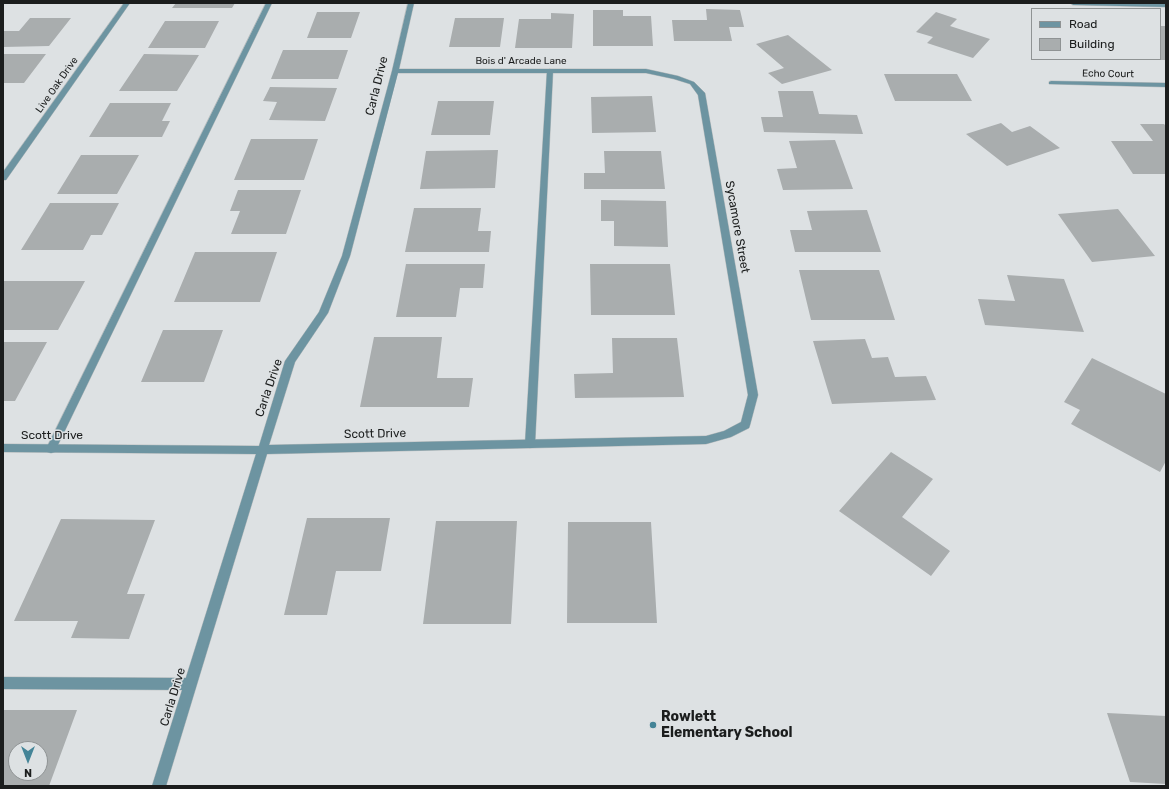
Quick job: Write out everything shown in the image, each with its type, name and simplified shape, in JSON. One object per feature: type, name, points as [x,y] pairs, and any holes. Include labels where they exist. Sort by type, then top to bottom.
[{"type":"street","name":"Live Oak Drive","points":[[3,178],[127,3]]},
{"type":"street","points":[[51,449],[268,3]]},
{"type":"street","name":"Carla Drive","points":[[159,786],[290,361],[323,314],[346,256],[395,71],[411,3]]},
{"type":"street","points":[[1073,3],[1166,5]]},
{"type":"street","name":"Bois d' Arcade Lane","points":[[395,71],[646,71]]},
{"type":"street","points":[[530,444],[550,71]]},
{"type":"street","name":"Sycamore Street","points":[[646,71],[676,77],[692,83],[702,95],[753,395],[745,425]]},
{"type":"street","name":"Echo Court","points":[[1051,83],[1166,85]]},
{"type":"street","name":"Scott Drive","points":[[3,448],[262,450],[706,440],[727,434],[745,425]]},
{"type":"street","points":[[3,683],[190,684]]},
{"type":"building","points":[[176,3],[235,3],[232,8],[172,8]]},
{"type":"building","points":[[706,9],[740,10],[744,27],[729,27],[732,41],[674,41],[672,20],[707,20]]},
{"type":"building","points":[[593,10],[623,10],[623,16],[651,16],[653,46],[593,46]]},
{"type":"building","points":[[317,12],[360,12],[351,38],[307,38]]},
{"type":"building","points":[[936,12],[957,19],[950,26],[990,39],[973,58],[927,43],[933,37],[916,32]]},
{"type":"building","points":[[551,13],[574,14],[572,48],[515,48],[519,19],[551,19]]},
{"type":"building","points":[[30,18],[71,18],[49,46],[3,47],[3,31],[19,31]]},
{"type":"building","points":[[455,18],[504,18],[500,47],[449,47]]},
{"type":"building","points":[[165,21],[219,21],[205,48],[148,48]]},
{"type":"building","points":[[1161,26],[1166,26],[1166,60],[1161,60]]},
{"type":"building","points":[[788,35],[832,70],[782,84],[768,73],[784,68],[756,44]]},
{"type":"building","points":[[283,50],[348,50],[338,79],[271,79]]},
{"type":"building","points":[[3,54],[46,54],[24,83],[3,83]]},
{"type":"building","points":[[144,54],[199,55],[177,91],[119,91]]},
{"type":"building","points":[[884,74],[957,74],[972,101],[895,101]]},
{"type":"building","points":[[270,87],[337,88],[325,121],[269,120],[277,102],[263,101]]},
{"type":"building","points":[[778,91],[813,91],[819,114],[857,115],[863,134],[764,132],[761,117],[783,117]]},
{"type":"building","points":[[652,96],[656,132],[592,133],[591,97]]},
{"type":"building","points":[[438,101],[494,101],[490,135],[431,135]]},
{"type":"building","points":[[110,103],[171,103],[162,121],[170,121],[162,137],[89,137]]},
{"type":"building","points":[[1001,123],[1012,132],[1030,126],[1060,148],[1007,166],[966,134]]},
{"type":"building","points":[[1140,124],[1164,124],[1166,126],[1166,174],[1133,174],[1111,141],[1153,141]]},
{"type":"building","points":[[251,139],[318,139],[304,180],[234,180]]},
{"type":"building","points":[[835,140],[853,189],[783,190],[777,169],[797,168],[789,141]]},
{"type":"building","points":[[498,150],[495,188],[420,189],[426,151]]},
{"type":"building","points":[[604,151],[661,151],[665,189],[584,189],[584,173],[605,173]]},
{"type":"building","points":[[81,155],[139,155],[117,194],[57,194]]},
{"type":"building","points":[[238,190],[301,190],[286,234],[231,234],[240,211],[230,211]]},
{"type":"building","points":[[601,200],[666,201],[668,247],[614,246],[614,221],[601,221]]},
{"type":"building","points":[[50,203],[119,203],[102,235],[91,235],[83,250],[21,250]]},
{"type":"building","points":[[414,208],[481,208],[478,231],[491,231],[489,252],[405,252]]},
{"type":"building","points":[[1118,209],[1155,256],[1092,262],[1058,214]]},
{"type":"building","points":[[867,210],[881,252],[795,252],[790,230],[812,230],[807,211]]},
{"type":"building","points":[[195,252],[277,252],[260,302],[174,302]]},
{"type":"building","points":[[406,264],[485,264],[483,288],[460,288],[456,317],[396,317]]},
{"type":"building","points":[[590,264],[670,264],[675,315],[591,315]]},
{"type":"building","points":[[799,270],[879,270],[895,320],[811,320]]},
{"type":"building","points":[[1007,275],[1064,279],[1084,332],[985,325],[978,299],[1015,301]]},
{"type":"building","points":[[3,281],[85,281],[58,330],[3,330]]},
{"type":"building","points":[[163,330],[223,330],[204,382],[141,382]]},
{"type":"building","points":[[374,337],[442,337],[437,378],[473,378],[469,407],[360,407]]},
{"type":"building","points":[[612,338],[677,338],[684,397],[575,398],[574,374],[613,373]]},
{"type":"building","points":[[865,339],[872,358],[888,357],[895,377],[926,376],[936,400],[832,404],[813,341]]},
{"type":"building","points":[[3,342],[47,342],[15,401],[3,401]]},
{"type":"building","points":[[1092,358],[1166,394],[1166,461],[1160,472],[1071,424],[1080,410],[1064,402]]},
{"type":"building","points":[[891,452],[933,479],[902,517],[950,551],[931,576],[839,511]]},
{"type":"building","points":[[307,518],[390,518],[381,571],[336,571],[327,615],[284,615]]},
{"type":"building","points":[[61,519],[155,520],[127,594],[145,594],[129,639],[71,638],[78,621],[14,621]]},
{"type":"building","points":[[436,521],[517,521],[511,624],[423,624]]},
{"type":"building","points":[[568,522],[651,522],[657,623],[567,623]]},
{"type":"building","points":[[3,710],[77,710],[49,786],[3,786]]},
{"type":"building","points":[[1107,713],[1166,716],[1166,784],[1130,782]]},
{"type":"place","name":"Rowlett Elementary School","points":[[653,725]]}]
